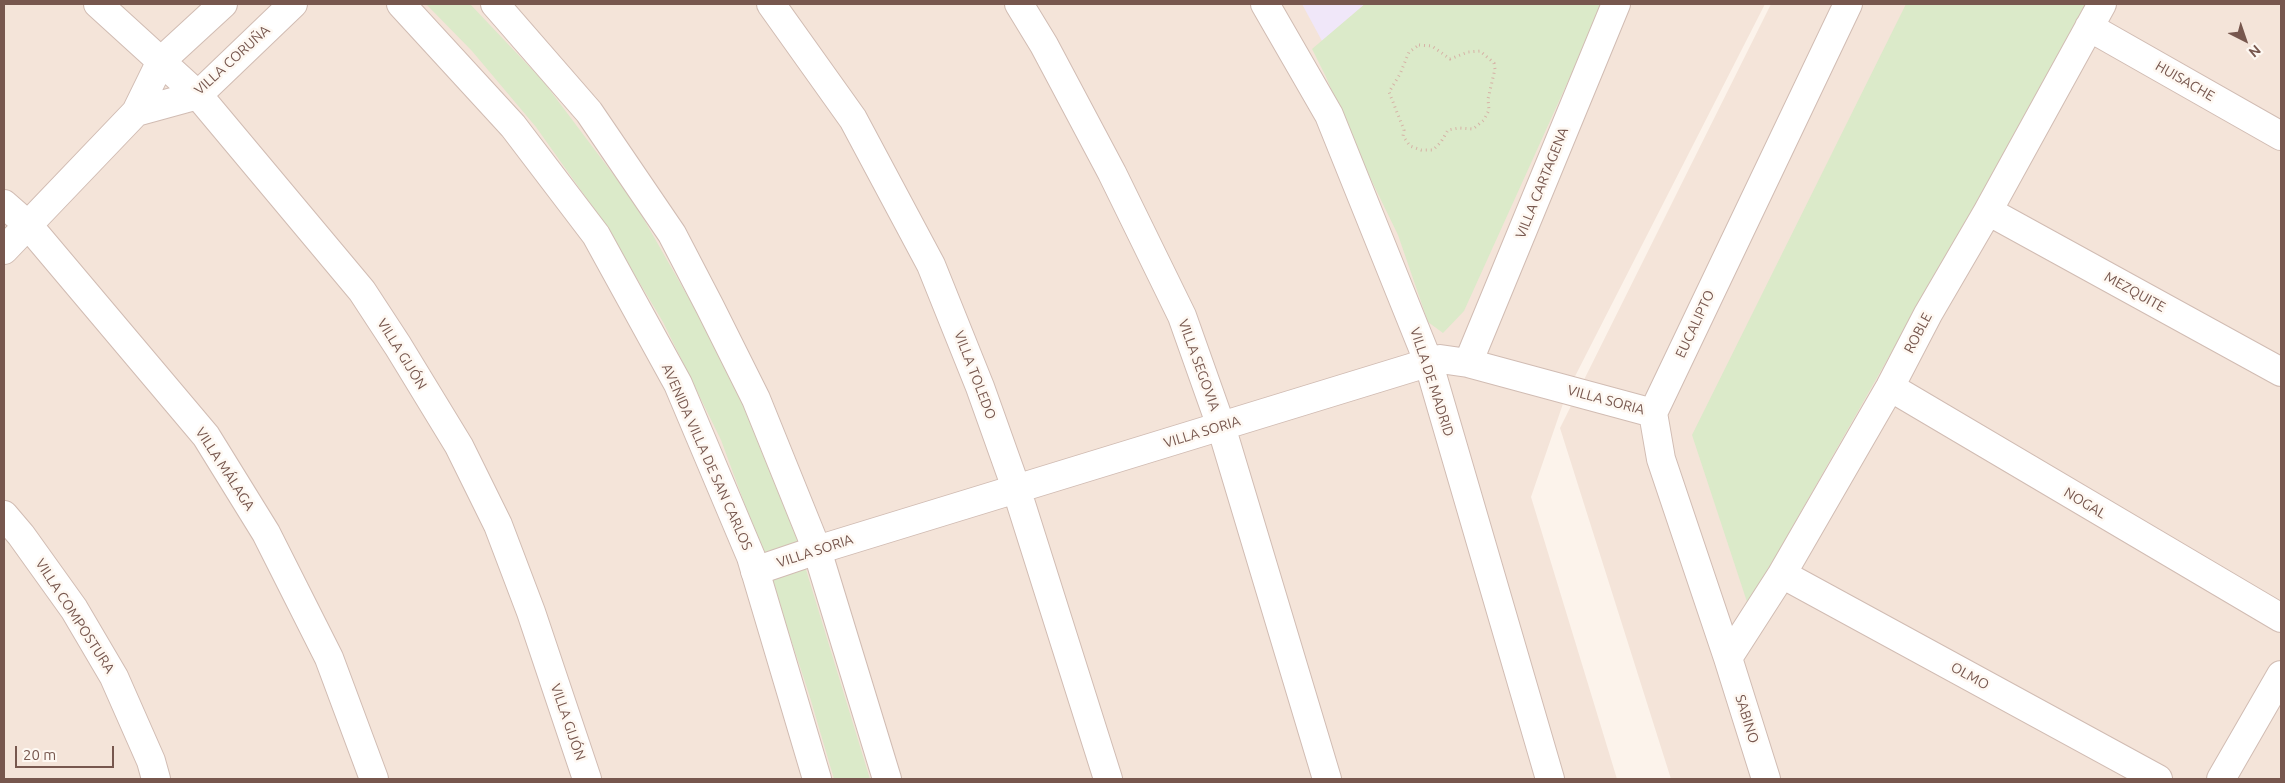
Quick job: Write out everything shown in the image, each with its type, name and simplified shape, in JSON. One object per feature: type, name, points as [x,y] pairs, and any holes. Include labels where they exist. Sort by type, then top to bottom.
[{"type":"street","name":"VILLA GIJÓN","points":[[98,4],[198,95],[362,291],[459,446],[498,525],[531,612],[587,779]]},
{"type":"street","points":[[4,250],[136,112],[161,61],[223,4]]},
{"type":"street","name":"VILLA CORUÑA","points":[[136,112],[198,95],[293,4]]},
{"type":"street","name":"AVENIDA VILLA DE SAN CARLOS","points":[[401,4],[513,126],[596,235],[678,384],[756,571],[817,779]]},
{"type":"street","points":[[495,4],[589,112],[672,234],[756,399],[817,550],[888,779]]},
{"type":"street","name":"VILLA TOLEDO","points":[[772,4],[853,118],[931,264],[980,387],[1016,488],[1108,779]]},
{"type":"street","name":"VILLA SEGOVIA","points":[[1019,4],[1044,45],[1112,173],[1182,316],[1221,426],[1327,779]]},
{"type":"street","name":"VILLA DE MADRID","points":[[1266,4],[1330,115],[1428,361],[1550,779]]},
{"type":"street","name":"VILLA CARTAGENA","points":[[1468,363],[1616,4]]},
{"type":"street","name":"EUCALIPTO","points":[[1653,413],[1848,4]]},
{"type":"street","name":"HUISACHE","points":[[2095,15],[2281,136]]},
{"type":"street","name":"ROBLE","points":[[1728,658],[1782,574],[1890,387],[1928,314],[1988,211],[2095,15]]},
{"type":"street","name":"VILLA MÁLAGA","points":[[4,204],[28,225],[206,436],[266,533],[329,658],[374,779]]},
{"type":"street","name":"MEZQUITE","points":[[1988,211],[2281,372]]},
{"type":"street","name":"VILLA SORIA","points":[[756,571],[817,550],[1428,361],[1440,359],[1468,363],[1653,413]]},
{"type":"street","name":"NOGAL","points":[[1890,387],[2281,618]]},
{"type":"street","points":[[1653,413],[1661,459],[1728,658]]},
{"type":"street","name":"VILLA COMPOSTURA","points":[[4,516],[21,535],[74,609],[114,677],[151,761],[156,779]]},
{"type":"street","name":"OLMO","points":[[1782,574],[2158,779]]},
{"type":"street","name":"SABINO","points":[[1728,658],[1766,779]]},
{"type":"street","points":[[2222,779],[2281,675]]},
{"type":"path","points":[[1419,45],[1432,46],[1450,59],[1468,52],[1480,51],[1494,63],[1495,69],[1488,99],[1490,110],[1484,120],[1473,129],[1459,128],[1448,130],[1441,142],[1432,150],[1421,150],[1410,146],[1403,136],[1404,130],[1389,92],[1400,74],[1409,52],[1419,45]]},
{"type":"shaded area","points":[[4,4],[1765,4],[1567,392],[1531,497],[1617,779],[4,779]]},
{"type":"shaded area","points":[[1302,4],[1365,4],[1322,41]]},
{"type":"shaded area","points":[[1771,4],[2281,4],[2281,779],[1671,779],[1560,428]]},
{"type":"green space","points":[[426,4],[470,4],[543,81],[634,202],[720,353],[786,504],[870,779],[834,779],[809,694],[759,543],[721,440],[663,322],[602,220],[536,127],[472,51]]},
{"type":"green space","points":[[1365,4],[1603,4],[1464,311],[1443,333],[1428,322],[1398,235],[1363,163],[1312,49]]},
{"type":"green space","points":[[1906,4],[2089,4],[1748,605],[1692,435]]}]
